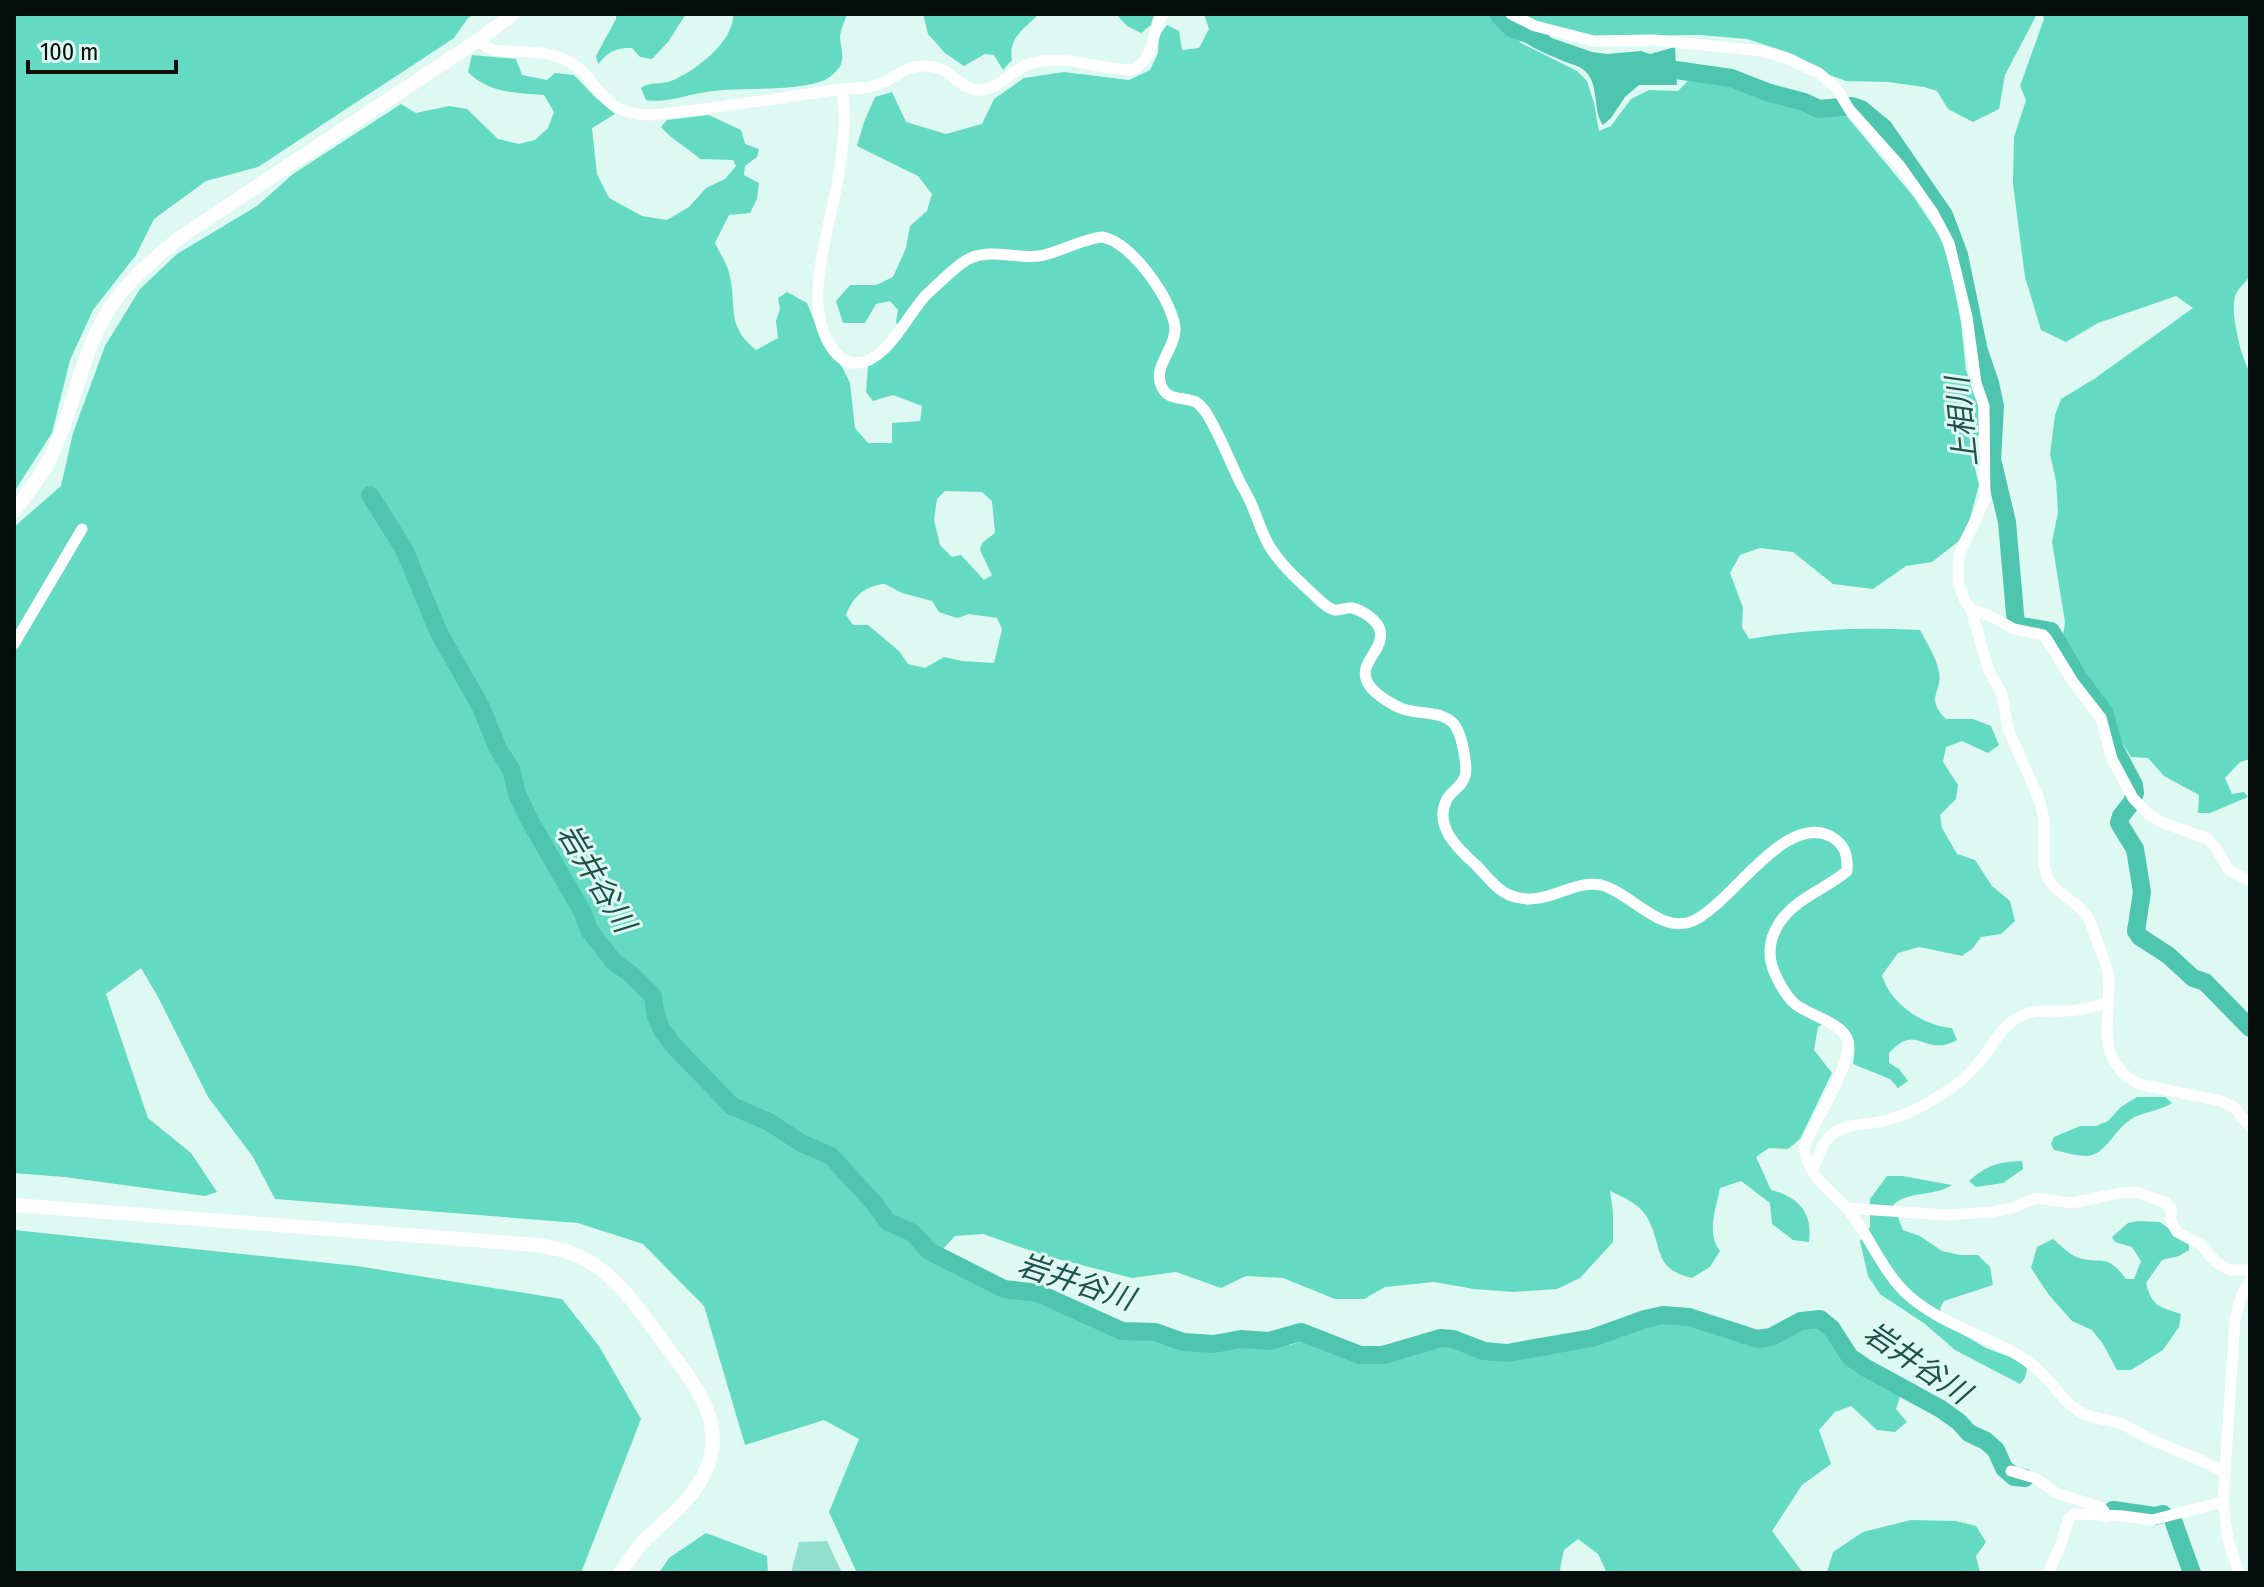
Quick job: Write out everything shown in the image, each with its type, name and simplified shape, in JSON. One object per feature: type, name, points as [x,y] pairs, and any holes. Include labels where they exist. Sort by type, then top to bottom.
[{"type":"street","points":[[14,511],[49,460],[88,350],[106,314],[153,259],[195,227],[480,39],[513,14]]},
{"type":"street","points":[[480,39],[493,50],[553,55],[568,61],[612,105],[638,115],[880,85],[916,66],[943,69],[959,83],[971,89],[985,90],[1030,64],[1052,60],[1132,70],[1143,65],[1149,57],[1153,34],[1163,14]]},
{"type":"street","points":[[1511,14],[1535,26],[1594,41],[1654,40],[1761,51],[1784,57],[1819,73],[1837,89],[1847,106],[1900,166],[1933,213],[1949,243],[1959,281],[1976,383],[1986,418],[1985,500],[1960,552],[1959,585],[1971,609],[1988,669],[2002,694],[2008,729],[2039,799],[2044,819],[2044,864],[2048,879],[2089,919],[2107,968],[2107,1032],[2115,1063],[2138,1084],[2221,1101],[2235,1108],[2250,1127]]},
{"type":"street","points":[[842,89],[846,116],[834,206],[823,247],[818,300],[819,319],[834,352],[846,362],[859,363],[874,357],[891,343],[925,296],[975,255],[1042,256],[1100,237],[1122,245],[1154,281],[1173,316],[1173,345],[1158,376],[1161,386],[1165,394],[1196,402],[1205,411],[1271,549],[1319,600],[1334,610],[1353,608],[1371,617],[1380,629],[1379,648],[1366,663],[1365,675],[1368,684],[1378,694],[1400,708],[1450,719],[1457,729],[1467,765],[1466,775],[1460,786],[1448,796],[1443,809],[1451,842],[1502,891],[1514,897],[1548,898],[1579,886],[1600,885],[1655,917],[1680,924],[1693,921],[1712,909],[1742,878],[1789,840],[1811,832],[1821,832],[1839,841],[1848,856],[1847,871],[1834,883],[1810,894],[1795,907],[1780,922],[1769,946],[1769,959],[1785,993],[1809,1013],[1841,1028],[1848,1040],[1841,1073],[1804,1148],[1813,1170],[1823,1186],[1863,1230],[1907,1294],[1937,1316],[2025,1359],[2046,1375],[2085,1415],[2122,1424],[2224,1472]]},
{"type":"street","points":[[14,644],[82,529]]},
{"type":"street","points":[[1971,609],[2014,629],[2043,635],[2101,718],[2112,759],[2134,799],[2161,822],[2208,839],[2229,870],[2250,881]]},
{"type":"street","points":[[1813,1170],[1821,1147],[1830,1135],[1855,1125],[1884,1121],[1914,1111],[1943,1094],[1966,1077],[1981,1061],[1995,1037],[2020,1017],[2037,1010],[2068,1011],[2109,1003]]},
{"type":"street","points":[[1846,1208],[1948,1215],[2013,1208],[2036,1198],[2072,1203],[2136,1192],[2166,1203],[2171,1208],[2171,1221],[2177,1232],[2201,1245],[2216,1262],[2229,1270],[2250,1270]]},
{"type":"street","points":[[14,1205],[538,1245],[561,1249],[584,1259],[603,1271],[618,1286],[688,1376],[703,1401],[713,1437],[711,1458],[703,1477],[685,1503],[641,1544],[620,1573]]},
{"type":"street","points":[[2239,1573],[2228,1540],[2223,1502],[2224,1472],[2235,1320],[2242,1293],[2250,1281]]},
{"type":"street","points":[[2011,1471],[2035,1478],[2056,1493],[2100,1507],[2106,1517]]},
{"type":"street","points":[[2048,1573],[2069,1518],[2075,1514],[2152,1520],[2223,1502]]},
{"type":"shaded area","points":[[14,14],[474,14],[454,38],[258,167],[206,181],[154,219],[136,255],[93,310],[70,360],[52,433],[14,492]]},
{"type":"shaded area","points":[[616,14],[686,14],[668,42],[652,59],[640,57],[632,48],[621,48],[605,56],[598,64],[596,56]]},
{"type":"shaded area","points":[[733,14],[847,14],[840,35],[841,65],[828,78],[813,84],[713,91],[646,100],[641,88],[680,77],[711,54],[727,35]]},
{"type":"shaded area","points":[[923,14],[1039,14],[1015,40],[1012,60],[1003,70],[994,55],[985,54],[964,66],[945,53],[928,34]]},
{"type":"shaded area","points":[[1112,14],[1154,14],[1151,25],[1141,33]]},
{"type":"shaded area","points":[[1204,14],[2037,14],[2005,75],[1999,109],[1973,122],[1948,109],[1937,91],[1888,82],[1846,81],[1793,54],[1747,39],[1700,35],[1594,36],[1545,25],[1520,15],[1510,31],[1521,43],[1577,71],[1587,81],[1599,131],[1611,126],[1631,99],[1649,90],[1678,91],[1690,79],[1713,79],[1744,86],[1777,100],[1820,112],[1845,114],[1913,196],[1940,236],[1951,269],[1966,370],[1978,405],[1979,435],[1972,456],[1979,485],[1969,522],[1959,541],[1932,562],[1906,566],[1873,589],[1833,584],[1793,552],[1760,548],[1740,555],[1730,573],[1743,608],[1742,627],[1749,639],[1834,630],[1920,630],[1939,672],[1935,700],[1940,711],[1946,719],[1973,719],[1991,726],[1999,745],[1988,753],[1962,741],[1946,747],[1943,762],[1958,785],[1956,799],[1940,815],[1942,828],[1957,854],[1975,860],[1992,886],[2010,901],[2015,921],[2001,934],[1981,937],[1962,956],[1919,947],[1898,953],[1882,975],[1886,986],[1900,1004],[1930,1023],[1952,1028],[1957,1040],[1946,1045],[1935,1045],[1911,1039],[1898,1045],[1889,1053],[1889,1063],[1899,1069],[1908,1081],[1898,1088],[1890,1079],[1853,1064],[1854,1042],[1844,1029],[1831,1020],[1818,1027],[1814,1050],[1832,1073],[1800,1139],[1788,1149],[1769,1148],[1756,1157],[1771,1190],[1789,1197],[1802,1207],[1809,1222],[1809,1242],[1793,1240],[1772,1224],[1770,1203],[1741,1181],[1720,1188],[1713,1229],[1720,1251],[1710,1267],[1692,1278],[1665,1264],[1649,1221],[1642,1211],[1610,1191],[1613,1242],[1580,1278],[1557,1289],[1513,1292],[1434,1282],[1385,1287],[1364,1299],[1335,1299],[1283,1278],[1246,1276],[1221,1288],[1176,1272],[1132,1278],[1046,1256],[983,1234],[955,1236],[943,1249],[950,1264],[1002,1294],[1036,1298],[1066,1308],[1114,1333],[1160,1339],[1191,1349],[1290,1345],[1303,1341],[1361,1361],[1390,1359],[1433,1344],[1452,1343],[1488,1357],[1535,1355],[1581,1347],[1633,1328],[1660,1322],[1684,1322],[1728,1339],[1769,1345],[1796,1329],[1819,1325],[1832,1335],[1848,1361],[1901,1394],[1896,1409],[1907,1422],[1895,1432],[1877,1430],[1851,1406],[1835,1412],[1819,1430],[1831,1464],[1802,1485],[1772,1531],[1803,1573],[1607,1573],[1598,1554],[1578,1539],[1564,1550],[1561,1573],[857,1573],[829,1512],[859,1439],[824,1420],[745,1445],[704,1306],[643,1244],[578,1223],[275,1199],[253,1157],[208,1097],[141,968],[106,994],[148,1118],[191,1153],[217,1192],[205,1196],[14,1173],[14,527],[61,486],[73,433],[105,346],[140,289],[177,254],[257,206],[293,174],[401,104],[416,113],[449,106],[467,109],[498,139],[519,144],[535,140],[548,128],[554,112],[544,95],[493,88],[468,72],[472,55],[516,59],[522,75],[547,80],[555,73],[574,75],[615,114],[592,128],[597,174],[609,198],[642,216],[667,220],[689,207],[706,188],[725,179],[736,166],[733,160],[700,159],[661,127],[667,120],[709,115],[741,130],[745,144],[759,149],[757,157],[745,166],[744,175],[759,183],[757,199],[750,213],[729,215],[715,243],[728,269],[734,314],[740,332],[756,350],[778,338],[778,298],[787,292],[807,303],[824,346],[842,367],[850,383],[855,428],[868,443],[892,443],[892,423],[920,421],[922,406],[893,395],[873,401],[866,392],[868,366],[903,336],[896,322],[898,310],[890,301],[876,304],[865,323],[843,323],[836,301],[850,285],[876,285],[893,277],[906,248],[910,226],[927,211],[932,194],[918,176],[857,146],[875,97],[892,92],[906,122],[946,134],[982,124],[994,99],[1024,78],[1064,72],[1129,80],[1150,70],[1158,53],[1159,36],[1167,25],[1179,31],[1182,50],[1199,48],[1209,29]],"holes":[[[945,491],[982,492],[992,501],[995,533],[982,543],[980,550],[992,575],[984,580],[961,555],[952,557],[940,545],[934,520],[937,499]],[[885,584],[902,593],[932,601],[939,612],[957,618],[969,614],[997,618],[1002,629],[994,663],[944,657],[925,668],[908,664],[899,651],[868,625],[853,625],[846,615],[852,603],[865,590]]]},
{"type":"shaded area","points":[[2043,14],[2250,14],[2250,276],[2236,294],[2234,313],[2237,335],[2250,372],[2250,759],[2240,762],[2225,778],[2232,794],[2244,792],[2248,797],[2210,813],[2198,813],[2199,795],[2164,776],[2148,758],[2131,757],[2106,705],[2062,643],[2065,622],[2052,542],[2058,512],[2050,454],[2055,415],[2061,399],[2193,308],[2176,296],[2098,323],[2066,342],[2041,330],[2025,277],[2013,184],[2014,137],[2026,100],[2020,86],[2044,19]]},
{"type":"shaded area","points":[[1523,28],[1592,52],[1607,54],[1641,51],[1650,54],[1675,47],[1677,85],[1639,85],[1603,125],[1590,77],[1577,66],[1526,43],[1517,35]]},
{"type":"shaded area","points":[[2137,1097],[2165,1097],[2172,1103],[2130,1120],[2093,1155],[2054,1150],[2051,1144],[2054,1137],[2080,1126],[2096,1126],[2108,1121],[2121,1107]]},
{"type":"shaded area","points":[[2022,1161],[2023,1169],[2003,1183],[1976,1187],[1969,1181],[1993,1165]]},
{"type":"shaded area","points":[[1887,1176],[1952,1185],[1906,1197],[1893,1205],[1903,1230],[1920,1236],[1942,1251],[1978,1255],[1990,1267],[1993,1285],[1944,1301],[1940,1308],[1945,1324],[1986,1348],[2020,1361],[2027,1369],[2020,1384],[1955,1350],[1925,1324],[1880,1294],[1868,1276],[1860,1241],[1870,1227],[1870,1199]]},
{"type":"shaded area","points":[[2160,1222],[2189,1244],[2189,1250],[2179,1256],[2162,1260],[2146,1283],[2158,1305],[2181,1314],[2179,1327],[2163,1350],[2131,1370],[2117,1370],[2092,1330],[2072,1321],[2031,1268],[2037,1247],[2053,1239],[2074,1256],[2107,1262],[2126,1279],[2134,1279],[2141,1261],[2132,1247],[2115,1242],[2112,1237],[2128,1223]]},
{"type":"shaded area","points":[[14,1230],[357,1266],[562,1299],[599,1346],[641,1419],[581,1573],[14,1573]]},
{"type":"shaded area","points":[[1911,1520],[1956,1521],[1976,1526],[1986,1542],[1976,1556],[1980,1573],[1824,1573],[1833,1552],[1863,1532]]},
{"type":"shaded area","points":[[706,1533],[767,1556],[768,1573],[659,1573],[669,1558]]},
{"type":"shaded area","points":[[827,1541],[842,1573],[791,1573],[799,1542]]},
{"type":"waterway","name":"上相川","points":[[1498,14],[1511,28],[1541,39]]},
{"type":"waterway","name":"上相川","points":[[1655,67],[1731,78],[1819,109],[1852,106],[1861,109],[1884,128],[1944,215],[1959,255],[1979,351],[1995,406],[1992,459],[2007,522],[2016,625],[2051,631],[2078,677],[2104,712],[2115,749],[2134,785],[2132,802],[2119,823],[2135,849],[2142,892],[2136,931],[2193,978],[2205,982],[2250,1028]]},
{"type":"waterway","name":"岩井谷川","points":[[370,495],[404,549],[439,633],[481,707],[498,749],[511,769],[517,794],[531,823],[582,911],[589,930],[614,962],[653,996],[662,1030],[732,1106],[831,1156],[888,1222],[913,1233],[929,1251],[1004,1289],[1038,1293],[1122,1331],[1155,1332],[1183,1342],[1269,1341],[1301,1332],[1360,1355],[1383,1355],[1441,1338],[1453,1339],[1484,1351],[1507,1353],[1592,1338],[1663,1315],[1689,1317],[1757,1339],[1771,1337],[1801,1321],[1820,1319],[1832,1329],[1850,1357],[1941,1409],[1969,1433],[1996,1450],[2004,1468],[2014,1477],[2025,1478]]},
{"type":"waterway","name":"岩井谷川","points":[[2113,1510],[2155,1516],[2163,1514]]},
{"type":"waterway","name":"岩井谷川","points":[[2174,1523],[2192,1573]]}]
